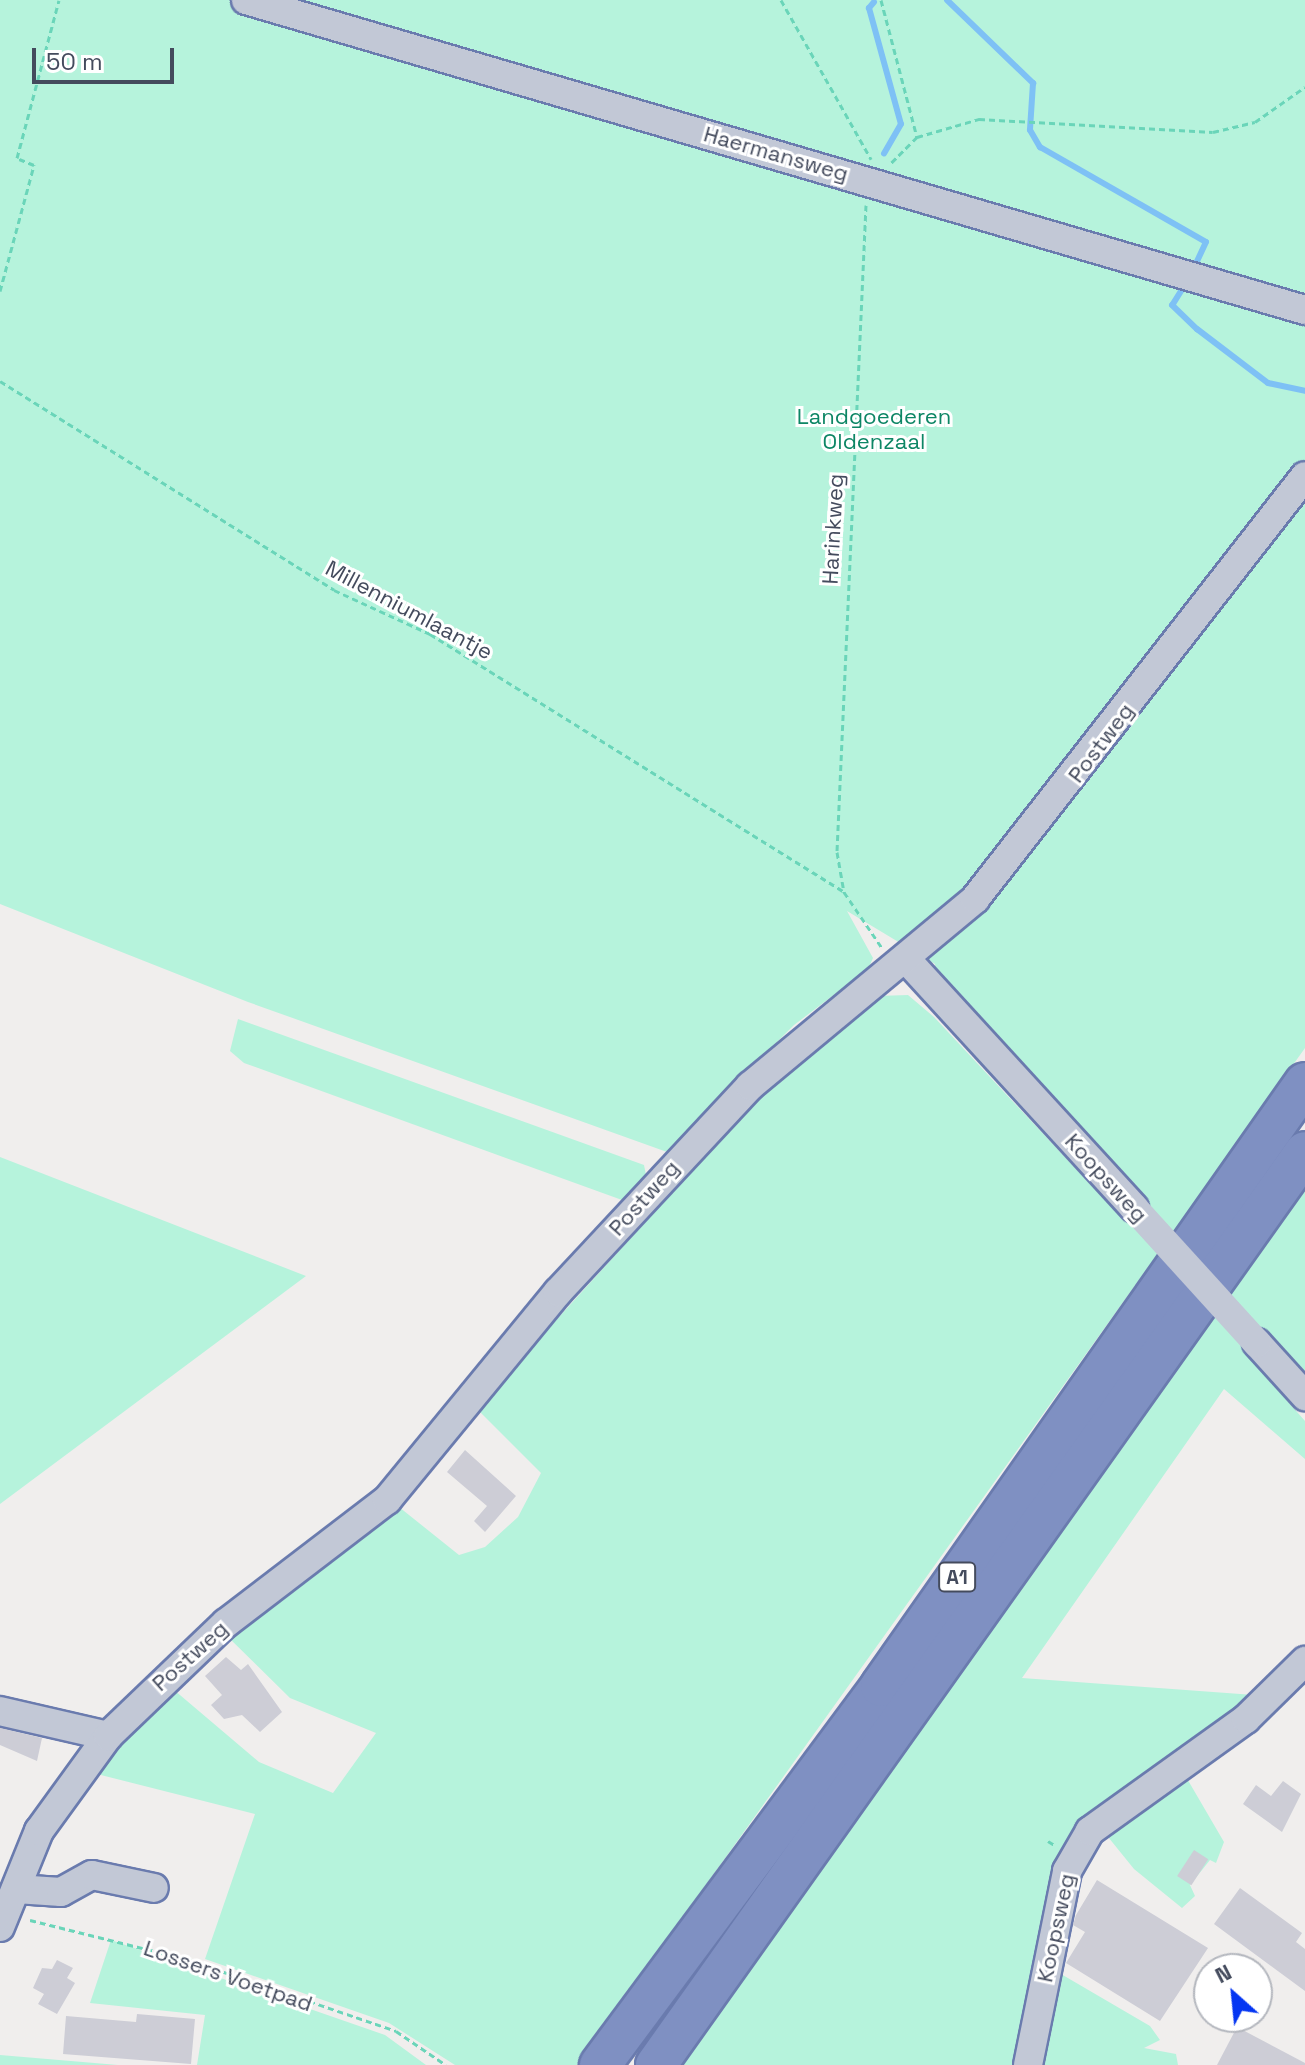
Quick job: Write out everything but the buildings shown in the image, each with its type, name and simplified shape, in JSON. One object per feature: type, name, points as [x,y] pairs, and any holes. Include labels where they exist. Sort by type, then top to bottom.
[{"type":"highway","name":"A1","points":[[600,2065],[881,1686],[1305,1083]]},
{"type":"highway","name":"A1","points":[[656,2065],[1305,1152]]},
{"type":"street","name":"Haermansweg","points":[[246,0],[869,176],[1305,310]]},
{"type":"street","name":"Postweg","points":[[2,1919],[39,1831],[108,1736],[226,1623],[387,1500],[672,1166],[804,1035],[902,963],[1012,859],[1305,476]]},
{"type":"street","name":"Koopsweg","points":[[902,963],[1134,1208],[1305,1396]]},
{"type":"street","name":"Koopsweg","points":[[1028,2065],[1067,1871],[1090,1831],[1246,1719],[1305,1661]]},
{"type":"street","points":[[0,1711],[108,1736]]},
{"type":"street","points":[[16,1889],[61,1892],[92,1875],[154,1888]]},
{"type":"path","points":[[0,291],[34,165],[17,158],[59,0]]},
{"type":"path","name":"Harinkweg","points":[[781,0],[873,163],[869,176],[836,809],[844,892]]},
{"type":"path","points":[[881,0],[917,137]]},
{"type":"path","points":[[869,176],[917,137],[979,119],[1213,132],[1255,122],[1305,87]]},
{"type":"path","name":"Millenniumlaantje","points":[[0,381],[334,590],[430,634],[844,892]]},
{"type":"path","points":[[844,892],[902,963]]},
{"type":"path","name":"Lossers Voetpad","points":[[2,1919],[186,1959],[396,2031],[446,2065]]},
{"type":"green space","name":"Landgoederen Oldenzaal","points":[[0,0],[1305,0],[1305,1048],[577,2065],[455,2065],[389,2023],[205,1959],[255,1814],[89,1772],[167,1684],[259,1762],[333,1793],[376,1733],[290,1698],[226,1635],[394,1503],[459,1555],[485,1547],[518,1517],[541,1473],[476,1408],[773,1082],[877,996],[908,995],[934,1017],[1119,1215],[1135,1193],[936,975],[935,964],[847,911],[873,958],[868,969],[794,1025],[667,1152],[248,1002],[0,904]]},
{"type":"green space","points":[[238,1019],[644,1165],[646,1175],[622,1200],[244,1063],[230,1051]]},
{"type":"green space","points":[[0,1157],[306,1276],[0,1504]]},
{"type":"green space","points":[[1305,1186],[1305,1379],[1262,1332],[1246,1354],[1305,1421],[1305,1459],[1224,1389],[1022,1678],[1254,1695],[1070,1837],[1056,1869],[1017,2065],[674,2065]]},
{"type":"green space","points":[[1182,1770],[1224,1842],[1216,1863],[1210,1860],[1190,1885],[1195,1896],[1182,1908],[1134,1869],[1100,1827]]},
{"type":"green space","points":[[111,1940],[385,2035],[426,2065],[197,2065],[205,2015],[90,2003]]},
{"type":"green space","points":[[1049,1967],[1150,2026],[1160,2040],[1144,2048],[1176,2054],[1178,2065],[1031,2065]]},
{"type":"green space","points":[[0,2055],[118,2065],[0,2065]]},
{"type":"waterway","points":[[947,0],[1033,83],[1030,130],[1040,147],[1206,242],[1194,268]]},
{"type":"waterway","points":[[874,2],[869,8],[901,124],[884,153]]},
{"type":"waterway","points":[[1186,283],[1172,305],[1197,329],[1268,383],[1305,391]]}]
